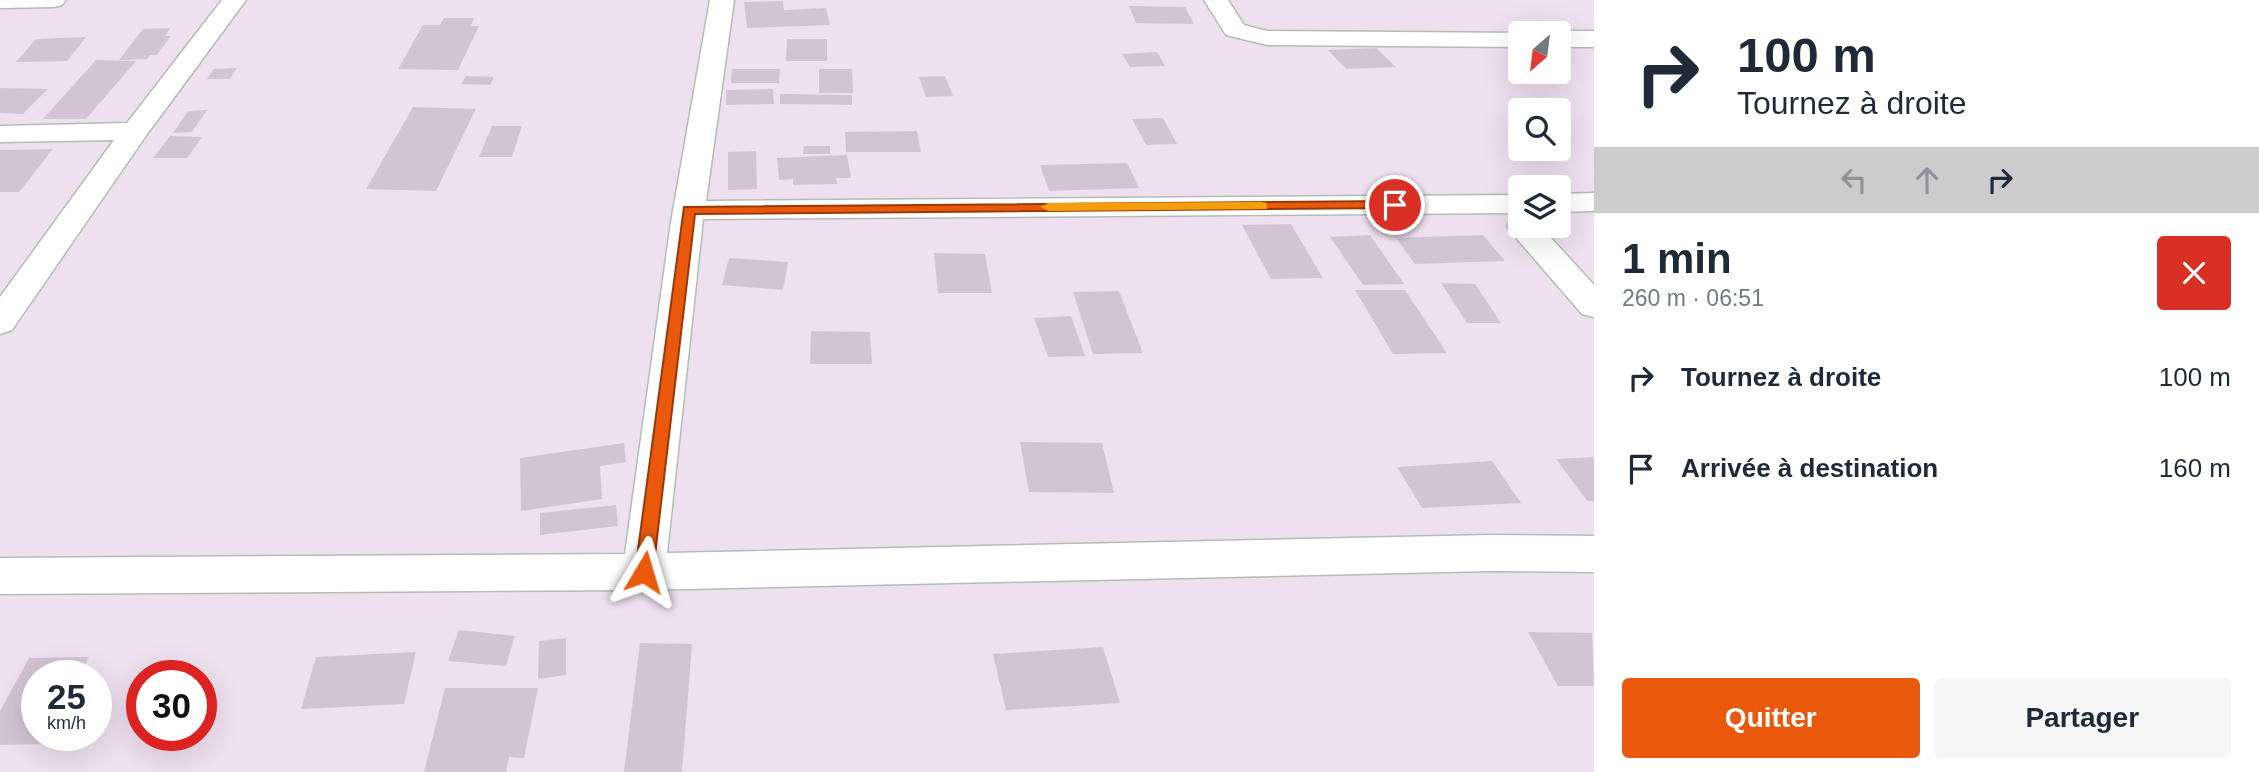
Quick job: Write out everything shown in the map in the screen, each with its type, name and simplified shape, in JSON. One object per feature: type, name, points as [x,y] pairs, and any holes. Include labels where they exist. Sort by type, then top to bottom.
[{"type":"street","points":[[0,1],[54,0]]},
{"type":"street","points":[[0,322],[135,131],[234,0]]},
{"type":"street","points":[[644,572],[689,210],[722,0]]},
{"type":"street","points":[[1216,0],[1235,30],[1267,38],[1508,39]]},
{"type":"street","points":[[1572,39],[1594,39]]},
{"type":"street","points":[[0,134],[135,131]]},
{"type":"street","points":[[1571,203],[1594,202]]},
{"type":"street","points":[[689,210],[1508,214]]},
{"type":"street","points":[[1537,238],[1594,306]]},
{"type":"street","points":[[0,576],[644,572],[1490,553],[1594,554]]},
{"type":"building","points":[[783,1],[784,10],[826,8],[830,25],[747,28],[744,2]]},
{"type":"building","points":[[1129,6],[1185,7],[1194,24],[1136,23]]},
{"type":"building","points":[[444,18],[474,18],[471,26],[479,26],[458,70],[398,69],[423,25],[440,25]]},
{"type":"building","points":[[170,28],[165,36],[171,36],[157,55],[150,55],[147,59],[119,60],[143,29]]},
{"type":"building","points":[[86,37],[67,61],[16,62],[36,39]]},
{"type":"building","points":[[787,39],[827,39],[827,61],[786,61]]},
{"type":"building","points":[[1376,48],[1396,67],[1346,69],[1328,50]]},
{"type":"building","points":[[1157,52],[1165,66],[1130,67],[1122,54]]},
{"type":"building","points":[[96,60],[136,61],[86,119],[43,119]]},
{"type":"building","points":[[237,68],[230,79],[207,79],[214,69]]},
{"type":"building","points":[[732,69],[780,69],[779,83],[731,83]]},
{"type":"building","points":[[819,69],[852,69],[853,93],[819,93]]},
{"type":"building","points":[[466,76],[494,77],[490,85],[461,84]]},
{"type":"building","points":[[945,76],[953,96],[926,97],[919,77]]},
{"type":"building","points":[[0,88],[48,89],[23,114],[0,113]]},
{"type":"building","points":[[773,89],[774,104],[726,105],[726,90]]},
{"type":"building","points":[[780,94],[852,95],[852,105],[780,104]]},
{"type":"building","points":[[413,107],[476,109],[436,191],[366,189]]},
{"type":"building","points":[[207,110],[192,132],[173,133],[188,111]]},
{"type":"building","points":[[1163,118],[1177,144],[1146,145],[1132,119]]},
{"type":"building","points":[[492,126],[522,126],[512,157],[479,157]]},
{"type":"building","points":[[917,131],[921,152],[846,152],[845,132]]},
{"type":"building","points":[[170,136],[202,137],[187,158],[153,158]]},
{"type":"building","points":[[804,146],[830,146],[830,154],[803,154]]},
{"type":"building","points":[[53,149],[19,192],[0,192],[0,150]]},
{"type":"building","points":[[756,151],[757,189],[728,190],[728,152]]},
{"type":"building","points":[[847,155],[851,178],[836,178],[837,184],[793,185],[793,179],[779,180],[777,158]]},
{"type":"building","points":[[1127,163],[1139,188],[1049,191],[1040,165]]},
{"type":"building","points":[[1291,224],[1323,278],[1271,279],[1242,225]]},
{"type":"building","points":[[1370,235],[1404,284],[1363,285],[1330,237]]},
{"type":"building","points":[[1483,235],[1505,261],[1415,264],[1396,238]]},
{"type":"building","points":[[934,253],[985,254],[992,293],[938,293]]},
{"type":"building","points":[[729,258],[788,262],[783,290],[722,285]]},
{"type":"building","points":[[1441,283],[1475,284],[1501,323],[1467,323]]},
{"type":"building","points":[[1355,290],[1405,290],[1447,353],[1393,354]]},
{"type":"building","points":[[1119,291],[1143,353],[1093,354],[1073,292]]},
{"type":"building","points":[[1071,316],[1085,356],[1048,357],[1034,318]]},
{"type":"building","points":[[811,331],[870,332],[872,364],[810,364]]},
{"type":"building","points":[[1020,442],[1102,443],[1114,493],[1029,492]]},
{"type":"building","points":[[624,443],[626,462],[600,466],[602,499],[521,511],[520,458]]},
{"type":"building","points":[[1594,457],[1594,501],[1587,501],[1556,459]]},
{"type":"building","points":[[1492,461],[1521,503],[1422,508],[1397,467]]},
{"type":"building","points":[[616,505],[618,526],[540,535],[540,513]]},
{"type":"building","points":[[459,630],[515,636],[506,666],[448,661]]},
{"type":"building","points":[[1528,632],[1592,633],[1594,686],[1558,686]]},
{"type":"building","points":[[566,638],[566,675],[538,679],[539,641]]},
{"type":"building","points":[[640,643],[692,644],[682,772],[624,772]]},
{"type":"building","points":[[1103,647],[1120,703],[1006,710],[993,654]]},
{"type":"building","points":[[416,652],[404,704],[301,709],[316,657]]},
{"type":"building","points":[[89,657],[87,660],[28,660]]},
{"type":"building","points":[[21,673],[21,745],[0,745],[0,711]]},
{"type":"building","points":[[445,688],[538,688],[524,758],[509,757],[506,772],[424,772]]},
{"type":"slow traffic","points":[[1048,207],[1262,206]]},
{"type":"route","points":[[644,572],[689,210],[1395,205]]}]
